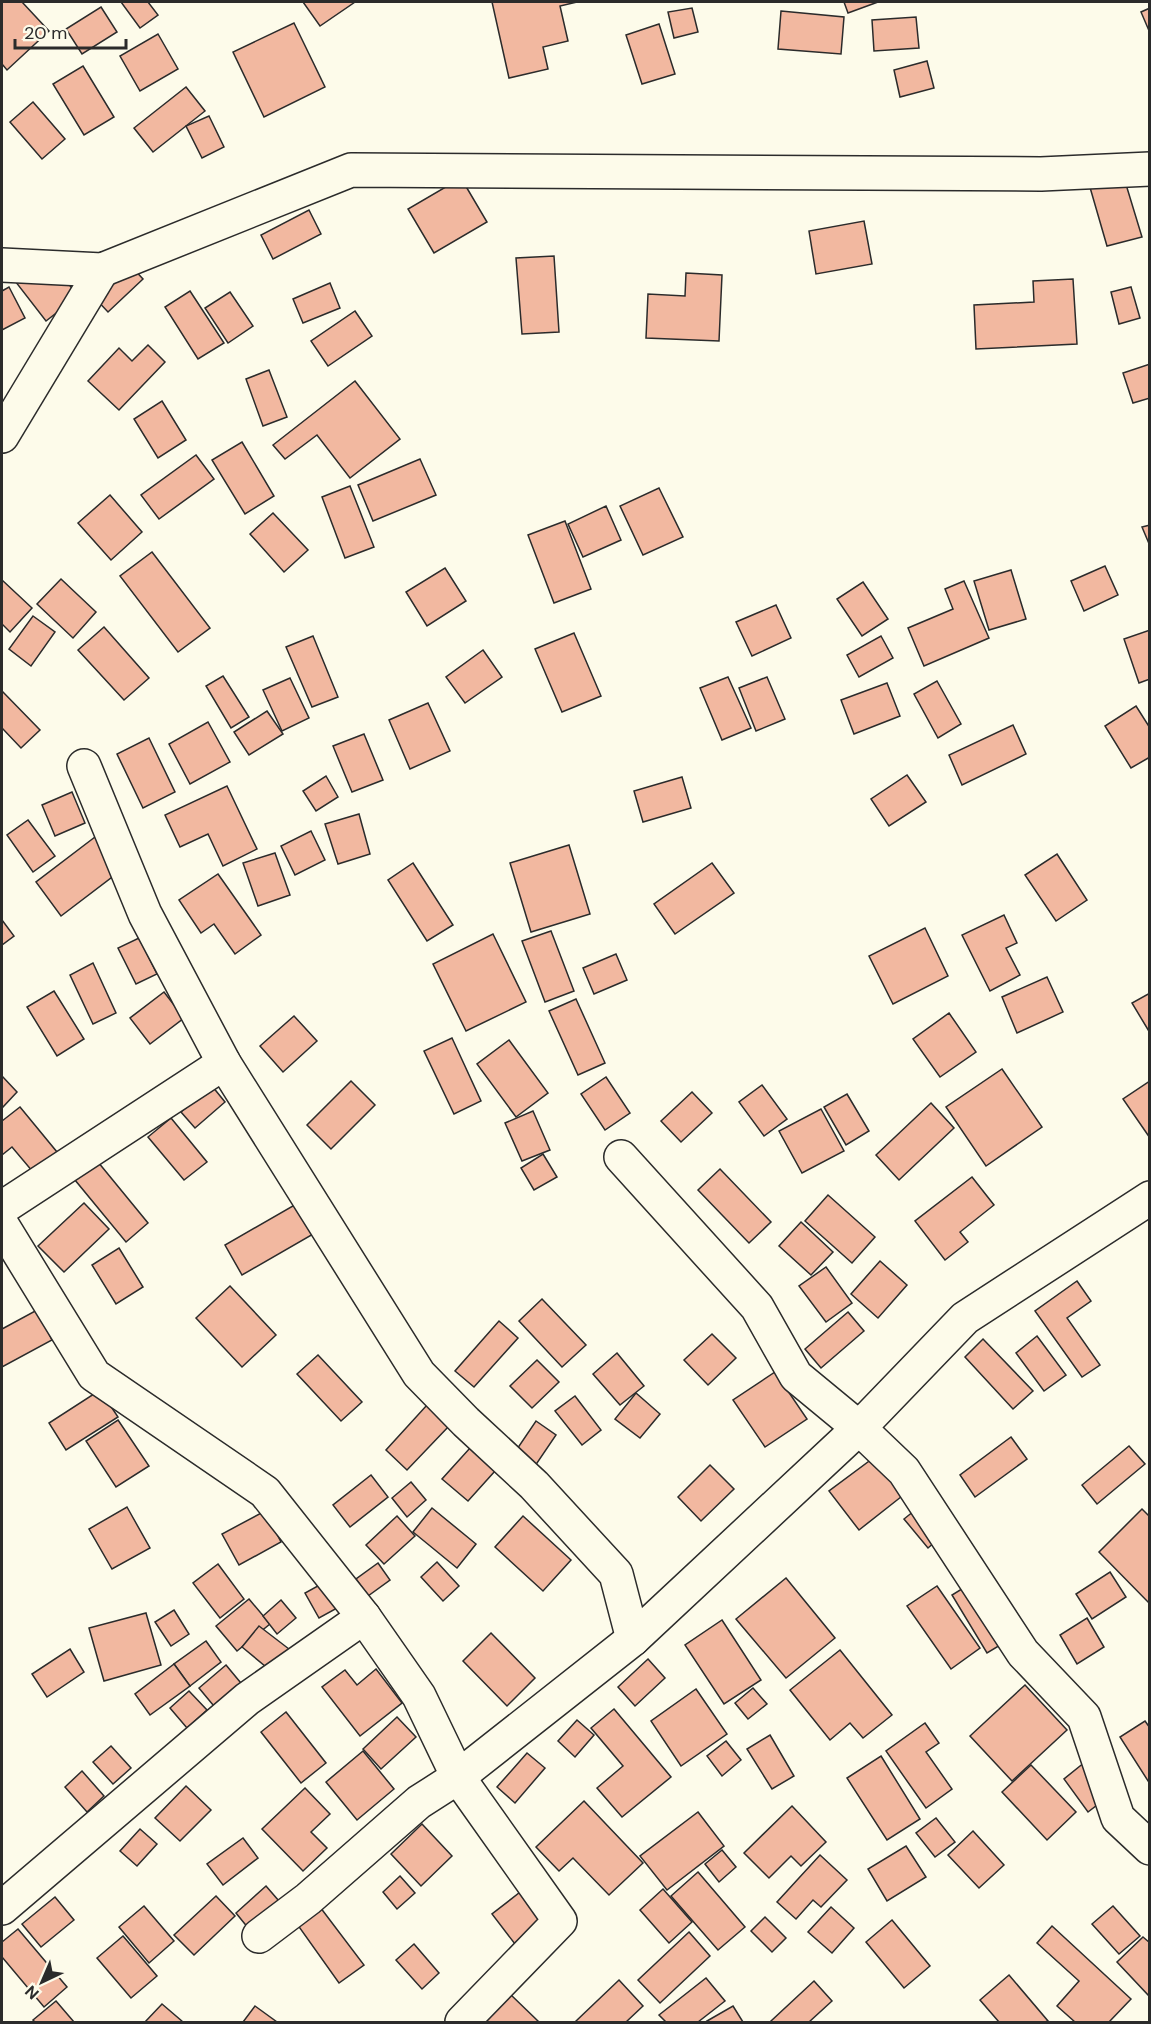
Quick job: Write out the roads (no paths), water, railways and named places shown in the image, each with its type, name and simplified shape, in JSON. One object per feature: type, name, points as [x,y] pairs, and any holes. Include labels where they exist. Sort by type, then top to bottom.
[{"type":"street","points":[[2,265],[102,270],[351,170],[1041,174],[1149,169]]},
{"type":"street","points":[[2,436],[102,270]]},
{"type":"street","points":[[84,766],[145,914],[224,1063],[419,1374],[466,1422],[534,1485],[616,1574],[633,1639]]},
{"type":"street","points":[[2,1208],[224,1063]]},
{"type":"street","points":[[621,1157],[757,1307],[796,1376],[859,1428],[904,1471],[1023,1653],[1084,1717],[1118,1818],[1149,1848]]},
{"type":"street","points":[[259,1936],[308,1899],[419,1803],[458,1777],[633,1639],[859,1428],[965,1318],[1149,1198]]},
{"type":"street","points":[[2,1225],[94,1375],[265,1492],[364,1617],[418,1696],[458,1777],[560,1921],[462,2022]]},
{"type":"street","points":[[2,1908],[247,1699],[364,1617]]}]
